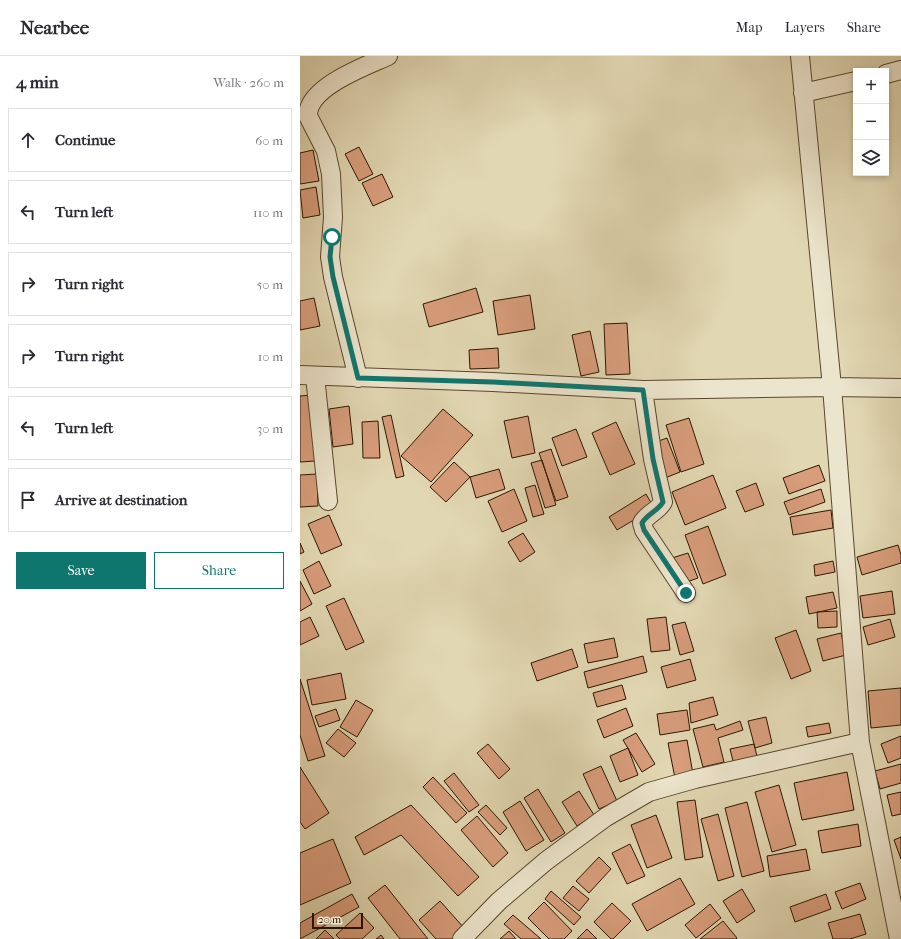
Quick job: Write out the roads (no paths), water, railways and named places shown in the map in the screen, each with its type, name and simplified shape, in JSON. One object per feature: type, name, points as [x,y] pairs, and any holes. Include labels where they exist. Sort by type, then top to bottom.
[{"type":"street","points":[[358,378],[333,277],[330,257],[333,217],[331,174],[326,151],[308,116],[308,110],[316,96],[337,80],[388,56]]},
{"type":"street","points":[[800,56],[832,387],[860,742],[899,939]]},
{"type":"street","points":[[889,73],[901,70]]},
{"type":"street","points":[[803,93],[853,82]]},
{"type":"street","points":[[328,501],[307,376],[493,382],[643,390],[832,387],[901,388]]},
{"type":"street","points":[[643,390],[653,459],[663,502],[659,508],[647,516],[642,523],[644,530],[686,593]]},
{"type":"street","points":[[462,939],[499,901],[546,861],[606,817],[649,792],[695,779],[860,742]]}]
